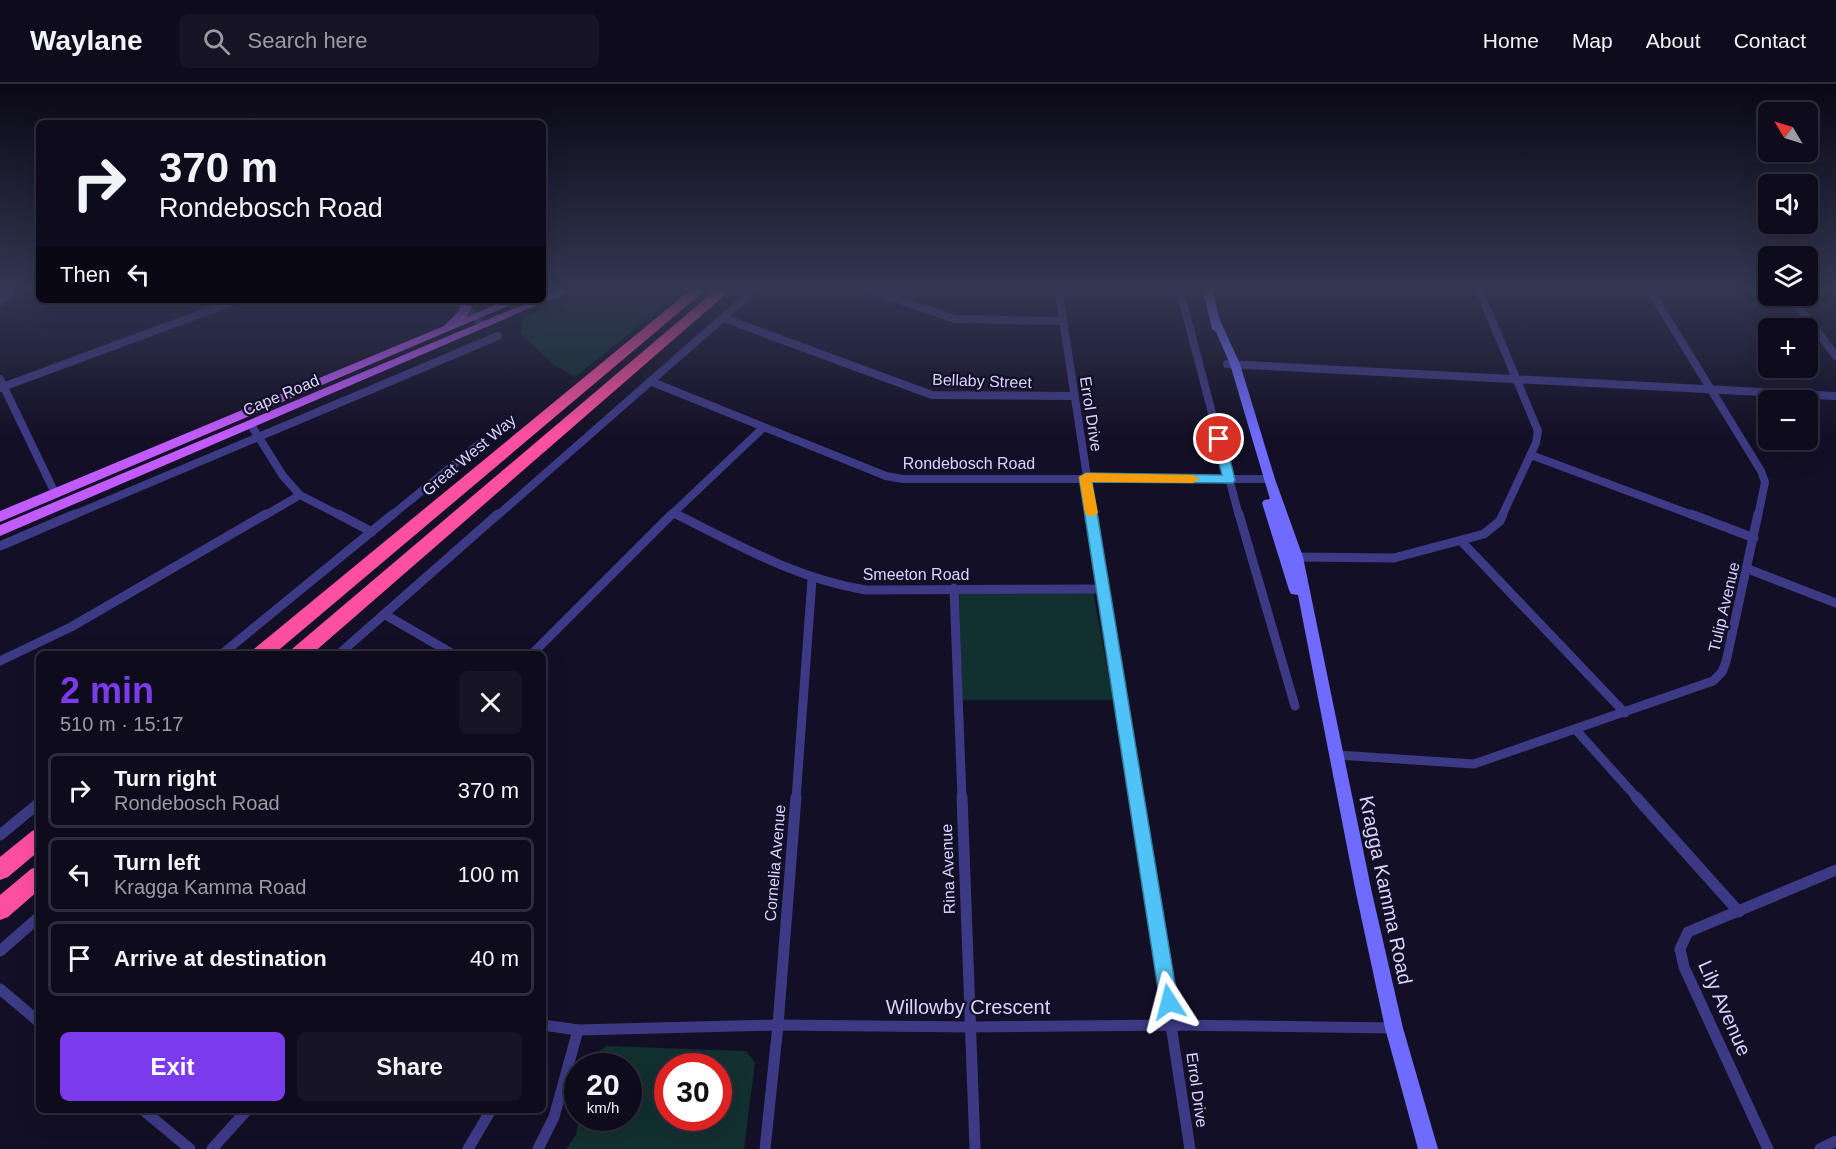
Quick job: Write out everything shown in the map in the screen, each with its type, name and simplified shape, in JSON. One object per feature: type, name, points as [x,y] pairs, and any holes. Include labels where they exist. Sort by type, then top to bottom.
[{"type":"highway","name":"Great West Way","points":[[265,651],[643,337]]},
{"type":"highway","points":[[302,651],[670,337]]},
{"type":"highway","points":[[0,870],[36,840]]},
{"type":"highway","points":[[0,909],[36,879]]},
{"type":"main road","name":"Cape Road","points":[[0,516],[429,337]]},
{"type":"main road","name":"Cape Road","points":[[0,531],[251,425],[446,337]]},
{"type":"main road","name":"Kragga Kamma Road","points":[[1218,337],[1231,364],[1264,479],[1292,557],[1302,615],[1312,638],[1338,756],[1364,893],[1394,1028],[1428,1149]]},
{"type":"street","points":[[55,493],[1,384],[134,337]]},
{"type":"street","name":"Cape Road","points":[[0,546],[496,337]]},
{"type":"street","points":[[342,651],[702,337]]},
{"type":"street","name":"Bellaby Street","points":[[772,337],[932,395],[1073,396]]},
{"type":"street","name":"Errol Drive","points":[[1064,337],[1173,1025],[1190,1149]]},
{"type":"street","points":[[1192,337],[1229,480],[1295,706]]},
{"type":"street","points":[[1292,557],[1394,558],[1462,542],[1484,534],[1500,521],[1531,455],[1538,431],[1499,337]]},
{"type":"street","name":"Tulip Avenue","points":[[1338,756],[1474,764],[1713,681],[1722,672],[1748,569],[1765,486],[1764,477],[1679,337]]},
{"type":"street","points":[[1821,337],[1836,356]]},
{"type":"street","points":[[1231,364],[1836,396]]},
{"type":"street","name":"Rondebosch Road","points":[[652,382],[886,476],[903,479],[1086,477],[1264,479]]},
{"type":"street","points":[[251,425],[283,476],[300,495],[372,532]]},
{"type":"street","points":[[535,651],[673,513],[763,428]]},
{"type":"street","name":"Great West Way","points":[[226,651],[479,444]]},
{"type":"street","points":[[1531,455],[1754,538]]},
{"type":"street","points":[[0,661],[71,627],[300,495]]},
{"type":"street","name":"Smeeton Road","points":[[673,513],[812,579],[843,588],[866,590],[1103,589]]},
{"type":"street","points":[[1462,542],[1625,713]]},
{"type":"street","points":[[1748,569],[1836,603]]},
{"type":"street","name":"Cornelia Avenue","points":[[765,1149],[778,1025],[812,579]]},
{"type":"street","name":"Rina Avenue","points":[[954,588],[975,1149]]},
{"type":"street","points":[[384,614],[448,651]]},
{"type":"street","points":[[1575,730],[1739,912]]},
{"type":"street","points":[[0,835],[36,805]]},
{"type":"street","name":"Lily Avenue","points":[[1768,1149],[1684,967],[1679,951],[1681,940],[1688,932],[1836,870]]},
{"type":"street","points":[[0,951],[36,920]]},
{"type":"street","points":[[0,989],[36,1019]]},
{"type":"street","name":"Willowby Crescent","points":[[546,1025],[578,1030],[778,1025],[970,1027],[1173,1025],[1394,1028]]},
{"type":"street","points":[[538,1149],[554,1117],[578,1030]]},
{"type":"street","points":[[147,1113],[190,1149]]},
{"type":"street","points":[[212,1149],[244,1113]]},
{"type":"street","points":[[468,1149],[488,1113]]},
{"type":"street","points":[[1820,1149],[1836,1141]]},
{"type":"green space","points":[[524,337],[625,337],[575,377],[553,364]]},
{"type":"green space","points":[[1093,591],[1113,700],[962,700],[959,592]]},
{"type":"green space","points":[[606,1046],[746,1051],[755,1063],[744,1149],[566,1149],[577,1131],[642,1131],[642,1053],[598,1053]]},
{"type":"slow traffic","points":[[1091,513],[1086,477],[1193,479]]},
{"type":"route","points":[[1169,1002],[1086,477],[1229,480],[1219,439]]}]
